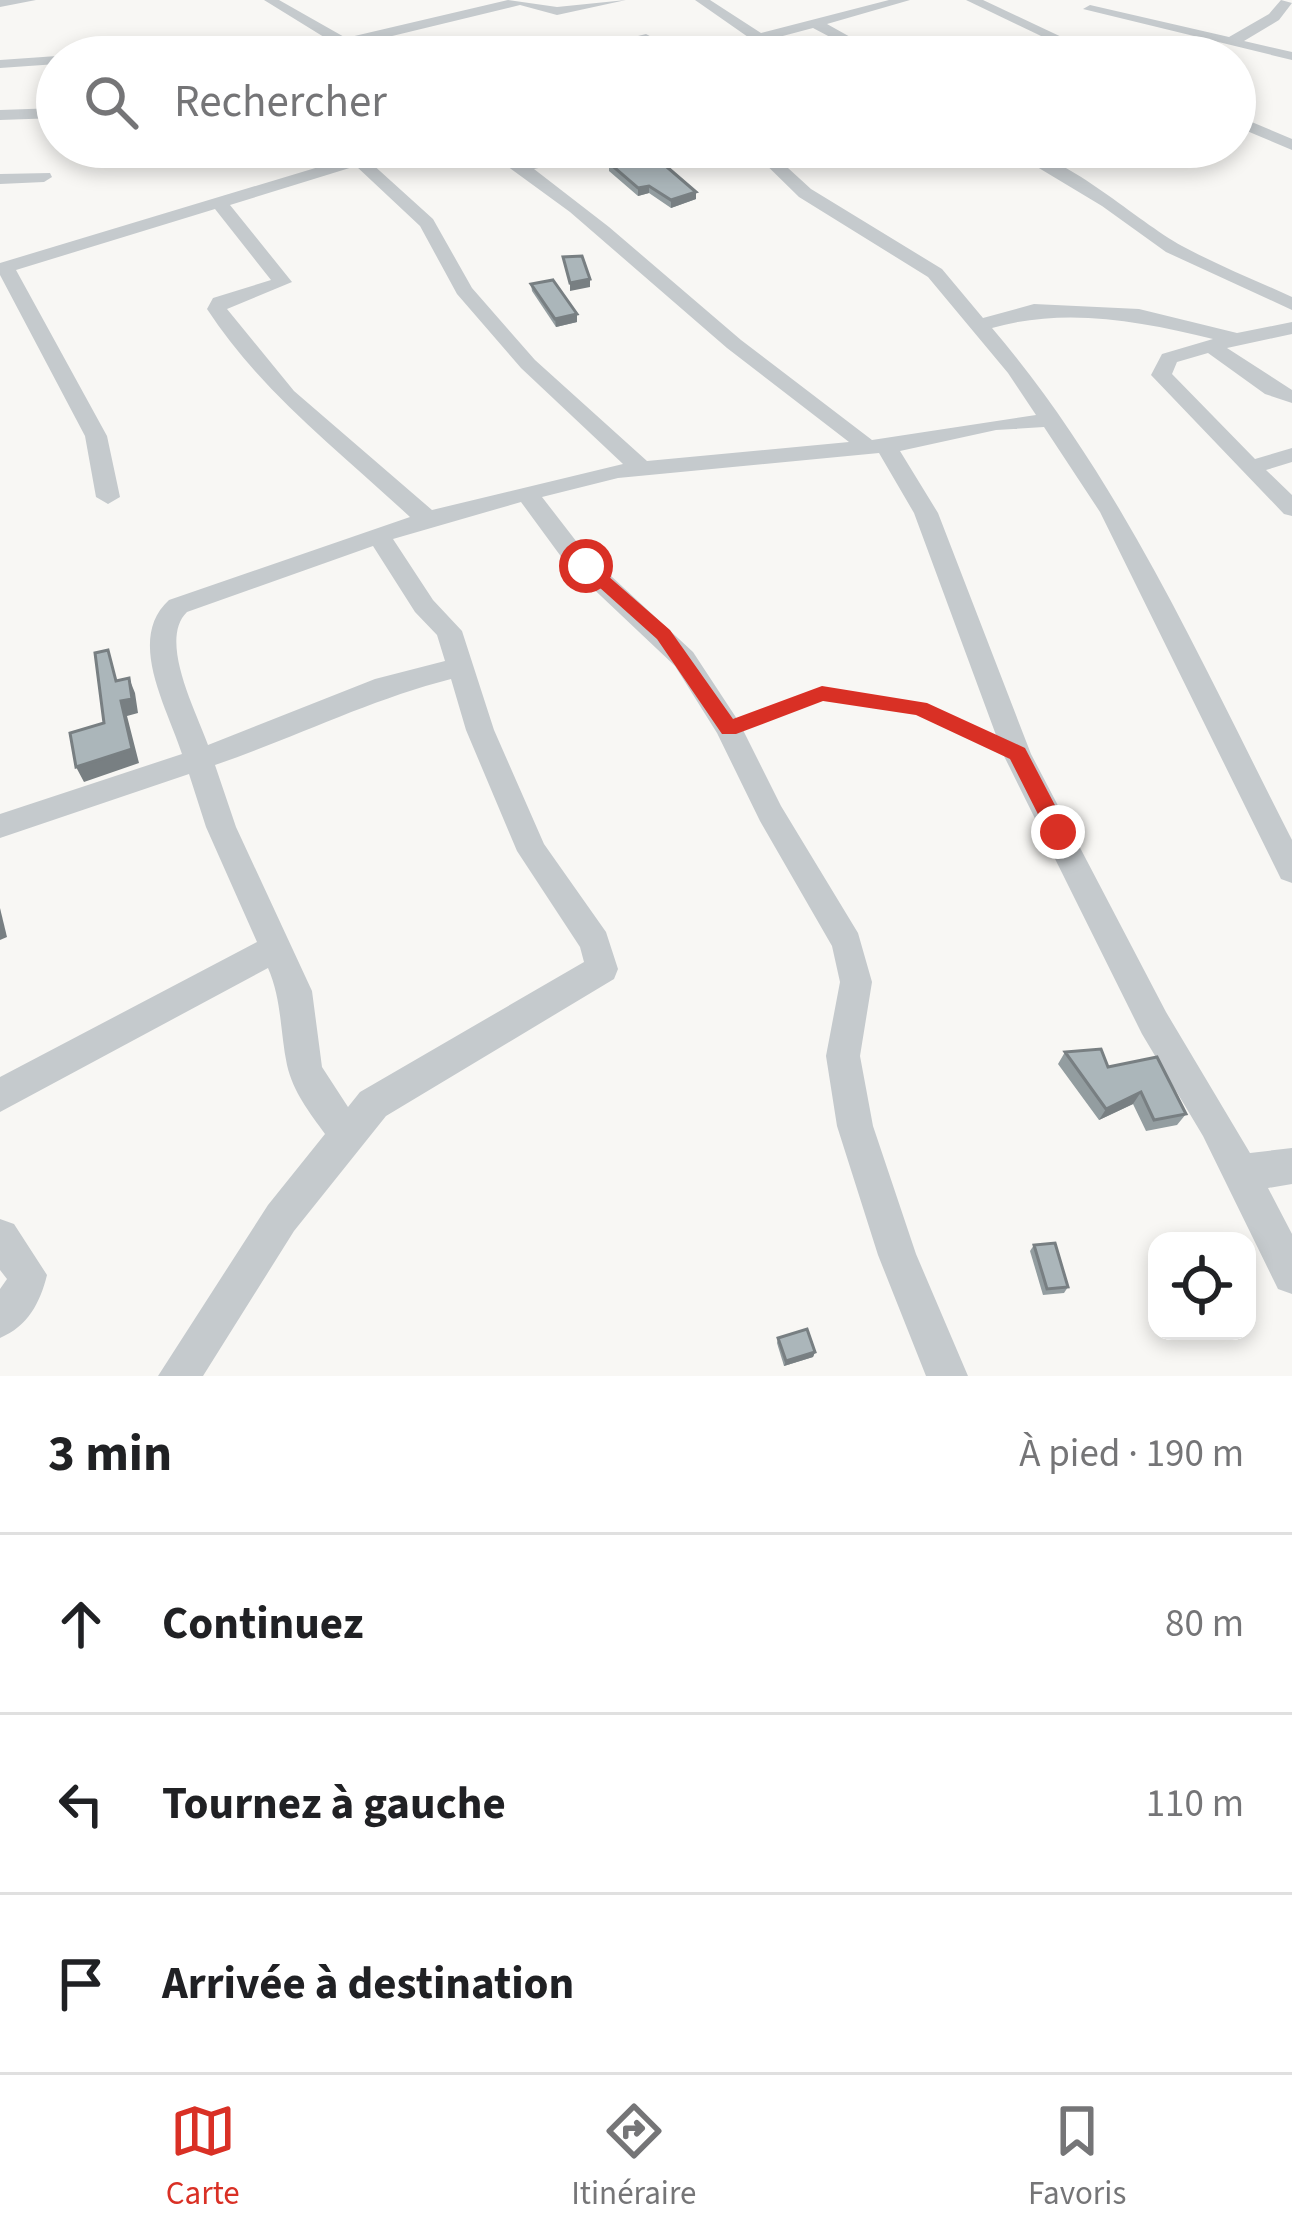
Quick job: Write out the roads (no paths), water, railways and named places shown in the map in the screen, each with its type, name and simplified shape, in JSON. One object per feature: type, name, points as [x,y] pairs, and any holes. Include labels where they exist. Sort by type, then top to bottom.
[{"type":"street","points":[[0,3],[30,0]]},
{"type":"street","points":[[270,0],[331,36]]},
{"type":"street","points":[[425,0],[457,16]]},
{"type":"street","points":[[384,36],[522,1],[549,6],[620,0]]},
{"type":"street","points":[[701,0],[755,36]]},
{"type":"street","points":[[761,36],[904,0]]},
{"type":"street","points":[[972,0],[1054,36]]},
{"type":"street","points":[[1037,28],[1115,0]]},
{"type":"street","points":[[1242,36],[1274,17],[1288,0]]},
{"type":"street","points":[[1076,14],[1204,36]]},
{"type":"street","points":[[814,23],[839,36]]},
{"type":"street","points":[[1256,47],[1292,56]]},
{"type":"street","points":[[1,84],[28,61]]},
{"type":"street","points":[[0,64],[36,61]]},
{"type":"street","points":[[0,115],[36,114]]},
{"type":"street","points":[[1256,128],[1287,139]]},
{"type":"street","points":[[108,497],[96,436],[3,268],[331,168]]},
{"type":"street","points":[[368,168],[427,223],[464,290],[528,364],[640,468]]},
{"type":"street","points":[[521,168],[586,212],[692,309],[875,445],[926,513],[1017,754],[1154,1023],[1242,1173],[1292,1275]]},
{"type":"street","points":[[778,168],[805,193],[935,273],[1050,420],[1112,512],[1292,870]]},
{"type":"street","points":[[1049,168],[1108,202],[1172,248],[1292,304]]},
{"type":"street","points":[[0,179],[44,177]]},
{"type":"street","points":[[218,201],[283,282],[220,302],[217,310],[233,337],[289,398],[428,519]]},
{"type":"street","points":[[979,325],[1022,312],[1067,311],[1139,315],[1237,339]]},
{"type":"street","points":[[1292,328],[1169,358],[1161,375],[1292,509]]},
{"type":"street","points":[[1214,348],[1271,389],[1292,397]]},
{"type":"street","points":[[347,1134],[314,1090],[304,1067],[295,992],[221,827],[160,644],[164,619],[178,606],[377,534],[640,468],[922,442],[996,424],[1050,420]]},
{"type":"street","points":[[1251,467],[1292,455]]},
{"type":"street","points":[[527,494],[574,556],[663,635],[729,729],[853,957],[856,982],[843,1056],[855,1126],[897,1255],[947,1376]]},
{"type":"street","points":[[178,1376],[281,1218],[373,1104],[408,1079],[602,969],[595,942],[532,851],[480,730],[449,631],[424,606],[377,534]]},
{"type":"street","points":[[0,826],[309,721],[385,686],[464,667]]},
{"type":"street","points":[[0,1095],[274,947]]},
{"type":"street","points":[[1242,1173],[1292,1166]]},
{"type":"street","points":[[0,1238],[28,1275],[23,1294],[0,1318]]}]
